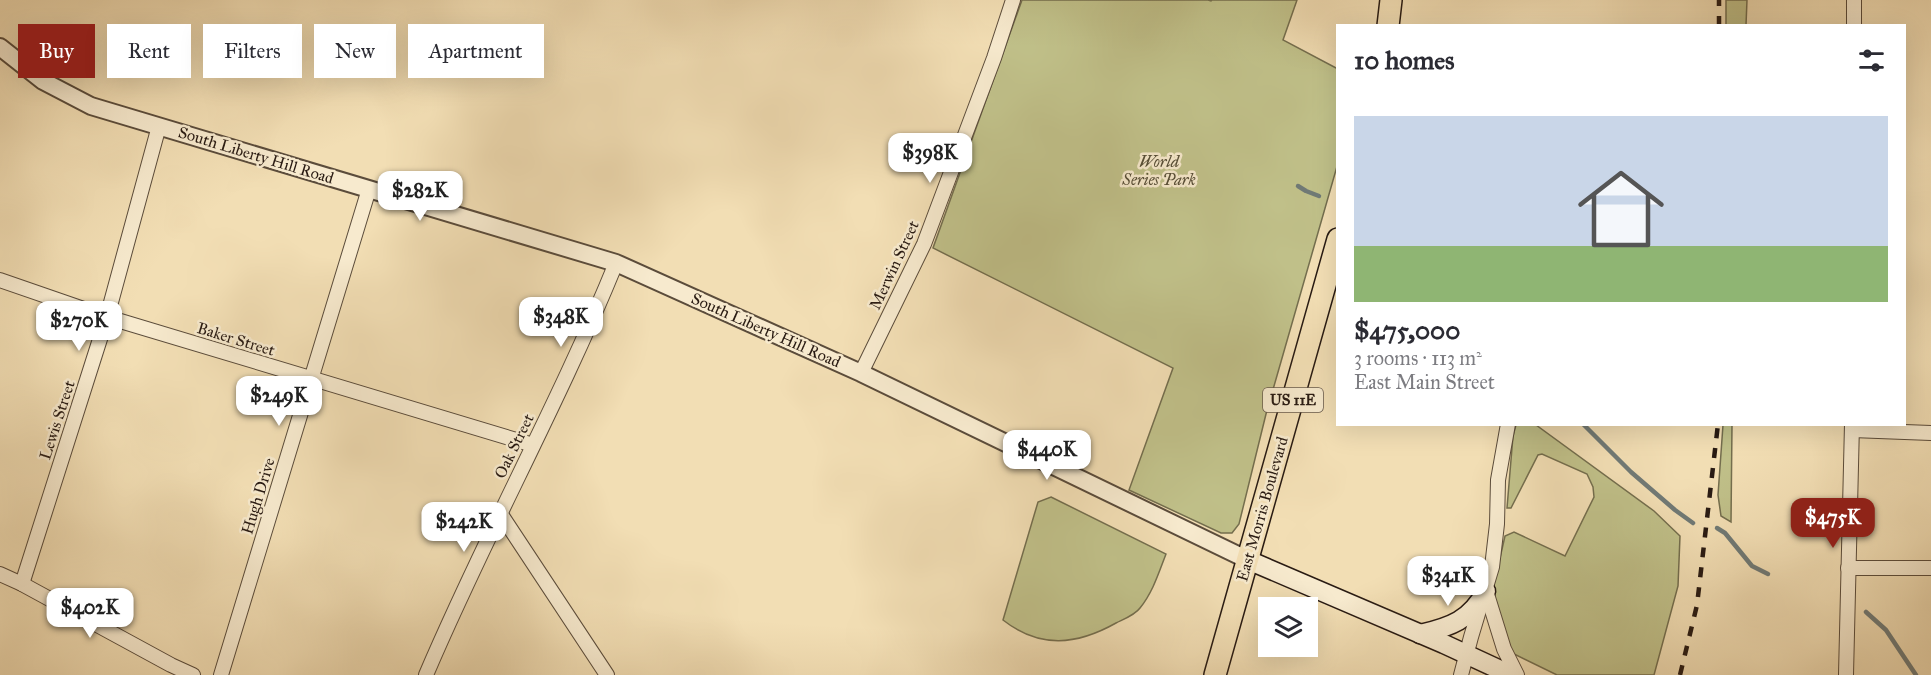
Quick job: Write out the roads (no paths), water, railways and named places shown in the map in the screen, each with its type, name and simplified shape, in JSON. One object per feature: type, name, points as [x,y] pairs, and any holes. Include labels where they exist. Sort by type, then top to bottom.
[{"type":"main road","points":[[1388,24],[1391,0]]},
{"type":"main road","name":"East Morris Boulevard","points":[[1215,675],[1336,246]]},
{"type":"main road","name":"South Liberty Hill Road","points":[[1248,561],[1511,675]]},
{"type":"main road","points":[[1420,634],[1446,628],[1467,616],[1478,605],[1486,591]]},
{"type":"street","name":"Merwin Street","points":[[861,373],[924,244],[976,108],[1013,0]]},
{"type":"street","points":[[1854,0],[1854,24]]},
{"type":"street","name":"South Liberty Hill Road","points":[[0,47],[43,81],[91,106],[616,263],[861,373],[1248,561]]},
{"type":"street","name":"Lewis Street","points":[[22,584],[107,317],[159,126]]},
{"type":"street","name":"Hugh Drive","points":[[221,675],[369,189]]},
{"type":"street","name":"Oak Street","points":[[426,675],[598,307],[616,263]]},
{"type":"street","name":"Baker Street","points":[[0,280],[107,317],[533,445]]},
{"type":"street","points":[[1461,675],[1492,567],[1497,524],[1498,480],[1508,426]]},
{"type":"street","points":[[1846,675],[1852,427],[1931,433]]},
{"type":"street","points":[[500,513],[607,675]]},
{"type":"street","points":[[1848,568],[1931,568]]},
{"type":"street","points":[[0,574],[22,584],[168,670],[194,675]]},
{"type":"street","points":[[1486,591],[1504,649],[1517,675]]},
{"type":"waterway","points":[[1298,186],[1319,196]]},
{"type":"waterway","points":[[1585,426],[1631,472],[1693,523]]},
{"type":"waterway","points":[[1717,528],[1725,533],[1752,566],[1768,574]]},
{"type":"waterway","points":[[1866,612],[1886,630],[1916,675]]},
{"type":"railway","points":[[1719,0],[1719,24]]},
{"type":"railway","points":[[1680,675],[1697,605],[1718,426]]},
{"type":"park label","name":"World Series Park","points":[[1159,170]]}]
